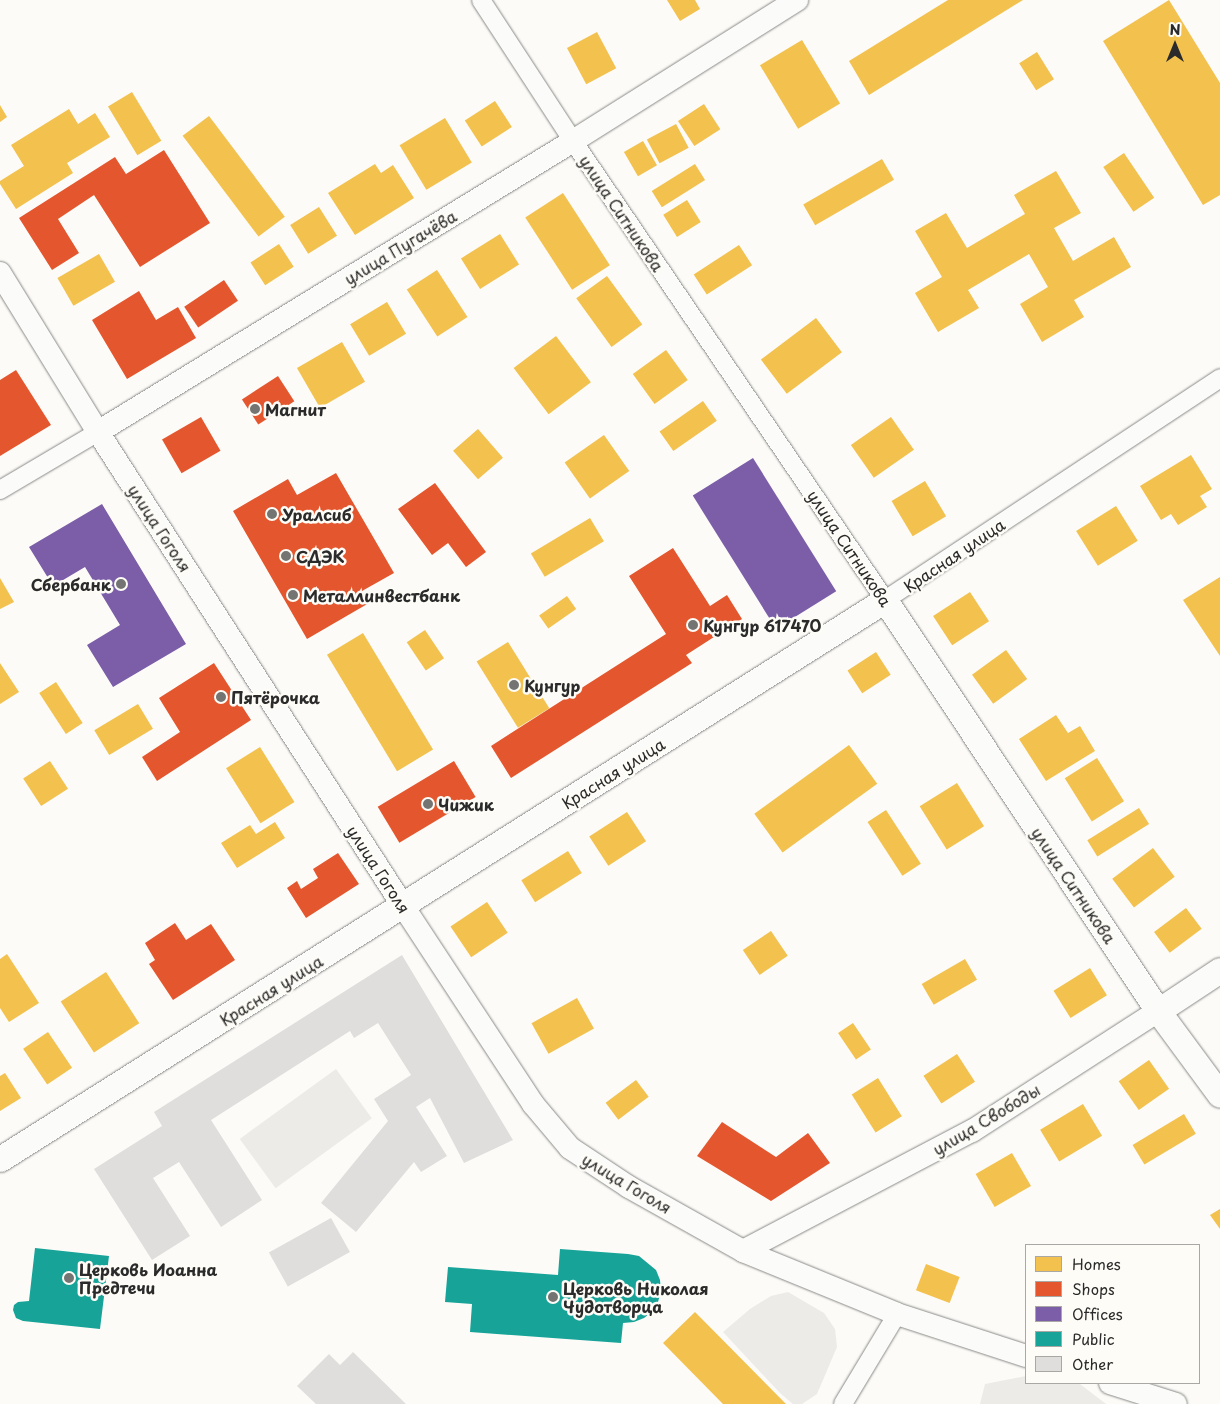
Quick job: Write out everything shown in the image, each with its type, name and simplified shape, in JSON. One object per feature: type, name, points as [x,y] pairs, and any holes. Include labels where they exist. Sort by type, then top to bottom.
[{"type":"main road","name":"Красная улица","points":[[0,1160],[885,600]]},
{"type":"main road","name":"улица Ситникова","points":[[885,600],[1158,1011],[1220,1095]]},
{"type":"main road","name":"улица Свободы","points":[[1158,1011],[1220,970]]},
{"type":"street","name":"улица Ситникова","points":[[481,0],[573,141],[885,600]]},
{"type":"street","name":"улица Пугачёва","points":[[0,490],[573,141],[797,0]]},
{"type":"street","name":"улица Гоголя","points":[[0,273],[98,432],[403,906],[533,1104],[570,1148],[629,1187],[743,1251],[897,1314],[1025,1356]]},
{"type":"street","name":"Красная улица","points":[[885,600],[1220,378]]},
{"type":"street","name":"улица Свободы","points":[[743,1251],[972,1131],[1158,1011]]},
{"type":"street","points":[[843,1404],[897,1314]]},
{"type":"street","points":[[1113,1384],[1176,1404]]},
{"type":"shaded area","points":[[336,1069],[372,1118],[276,1188],[240,1139]]},
{"type":"shaded area","points":[[788,1292],[824,1313],[835,1329],[837,1347],[817,1394],[802,1404],[793,1404],[780,1393],[723,1332],[750,1309],[771,1296]]},
{"type":"shaded area","points":[[1025,1376],[1025,1384],[1080,1384],[1106,1404],[980,1404],[985,1384]]},
{"type":"building: Homes","points":[[667,0],[695,0],[700,9],[680,21]]},
{"type":"building: Homes","points":[[948,0],[1023,0],[869,95],[849,61]]},
{"type":"building: Homes","points":[[1169,0],[1220,83],[1220,195],[1203,205],[1103,41]]},
{"type":"building: Homes","points":[[597,32],[616,68],[586,84],[567,48]]},
{"type":"building: Homes","points":[[802,40],[840,103],[798,129],[760,65]]},
{"type":"building: Homes","points":[[1037,52],[1054,79],[1036,90],[1019,63]]},
{"type":"building: Homes","points":[[132,92],[161,141],[137,155],[108,106]]},
{"type":"building: Homes","points":[[495,101],[512,127],[482,147],[465,121]]},
{"type":"building: Homes","points":[[704,104],[720,129],[694,146],[678,121]]},
{"type":"building: Homes","points":[[0,105],[7,117],[0,122]]},
{"type":"building: Homes","points":[[69,109],[78,124],[95,113],[110,137],[67,163],[73,173],[16,209],[0,184],[0,181],[24,166],[11,145]]},
{"type":"building: Homes","points":[[209,116],[285,217],[258,236],[183,136]]},
{"type":"building: Homes","points":[[445,118],[472,163],[426,190],[400,145]]},
{"type":"building: Homes","points":[[676,124],[689,148],[660,163],[647,139]]},
{"type":"building: Homes","points":[[643,141],[657,165],[638,176],[624,152]]},
{"type":"building: Homes","points":[[1124,153],[1154,198],[1133,212],[1103,167]]},
{"type":"building: Homes","points":[[882,159],[894,180],[815,225],[803,204]]},
{"type":"building: Homes","points":[[375,164],[381,173],[393,165],[414,198],[355,235],[328,193]]},
{"type":"building: Homes","points":[[695,164],[705,180],[662,207],[652,191]]},
{"type":"building: Homes","points":[[1056,171],[1081,213],[1054,228],[1073,261],[1114,237],[1131,267],[1074,300],[1084,317],[1042,342],[1020,304],[1048,287],[1029,254],[968,290],[979,308],[938,332],[915,293],[942,277],[915,231],[946,213],[967,248],[1025,214],[1014,195]]},
{"type":"building: Homes","points":[[563,193],[610,265],[572,290],[525,218]]},
{"type":"building: Homes","points":[[687,200],[701,222],[677,237],[663,215]]},
{"type":"building: Homes","points":[[319,207],[337,236],[308,254],[290,225]]},
{"type":"building: Homes","points":[[500,234],[519,265],[480,289],[461,258]]},
{"type":"building: Homes","points":[[279,244],[294,267],[265,285],[250,263]]},
{"type":"building: Homes","points":[[739,245],[752,265],[707,295],[694,274]]},
{"type":"building: Homes","points":[[99,254],[115,282],[73,306],[57,278]]},
{"type":"building: Homes","points":[[437,270],[467,317],[437,337],[407,290]]},
{"type":"building: Homes","points":[[607,276],[642,325],[612,347],[576,298]]},
{"type":"building: Homes","points":[[387,302],[406,334],[369,356],[350,324]]},
{"type":"building: Homes","points":[[816,318],[842,352],[787,394],[761,360]]},
{"type":"building: Homes","points":[[556,336],[591,382],[549,414],[514,368]]},
{"type":"building: Homes","points":[[342,342],[365,382],[320,408],[297,368]]},
{"type":"building: Homes","points":[[666,350],[688,380],[655,404],[633,374]]},
{"type":"building: Homes","points":[[703,401],[717,421],[673,451],[660,431]]},
{"type":"building: Homes","points":[[891,417],[914,450],[874,478],[851,445]]},
{"type":"building: Homes","points":[[478,429],[503,458],[478,479],[453,451]]},
{"type":"building: Homes","points":[[604,435],[629,471],[590,499],[565,463]]},
{"type":"building: Homes","points":[[1191,455],[1212,489],[1200,496],[1207,507],[1178,525],[1171,514],[1161,520],[1140,486]]},
{"type":"building: Homes","points":[[925,481],[946,516],[913,536],[892,501]]},
{"type":"building: Homes","points":[[1116,506],[1138,541],[1098,566],[1076,531]]},
{"type":"building: Homes","points":[[590,518],[604,541],[545,577],[531,554]]},
{"type":"building: Homes","points":[[1220,577],[1220,656],[1183,600]]},
{"type":"building: Homes","points":[[0,578],[14,602],[0,609]]},
{"type":"building: Homes","points":[[970,592],[989,621],[952,645],[933,616]]},
{"type":"building: Homes","points":[[567,596],[576,609],[548,629],[539,616]]},
{"type":"building: Homes","points":[[425,630],[444,658],[426,670],[407,642]]},
{"type":"building: Homes","points":[[363,633],[433,750],[397,771],[327,655]]},
{"type":"building: Homes","name":"Кунгур","points":[[508,642],[549,708],[518,728],[477,662]]},
{"type":"building: Homes","points":[[1006,650],[1027,679],[993,704],[972,675]]},
{"type":"building: Homes","points":[[876,652],[891,675],[862,693],[847,671]]},
{"type":"building: Homes","points":[[0,663],[19,692],[0,704]]},
{"type":"building: Homes","points":[[56,682],[83,723],[66,734],[39,693]]},
{"type":"building: Homes","points":[[138,704],[153,729],[109,755],[94,730]]},
{"type":"building: Homes","points":[[1056,715],[1068,733],[1080,726],[1095,751],[1046,781],[1019,739]]},
{"type":"building: Homes","points":[[849,745],[877,784],[783,853],[754,814]]},
{"type":"building: Homes","points":[[260,747],[294,802],[261,823],[226,768]]},
{"type":"building: Homes","points":[[1097,758],[1124,801],[1092,821],[1065,778]]},
{"type":"building: Homes","points":[[50,761],[68,789],[41,806],[23,778]]},
{"type":"building: Homes","points":[[957,783],[984,826],[947,850],[920,806]]},
{"type":"building: Homes","points":[[1139,808],[1149,824],[1097,856],[1087,840]]},
{"type":"building: Homes","points":[[886,810],[921,864],[902,876],[868,822]]},
{"type":"building: Homes","points":[[627,812],[646,841],[608,866],[589,837]]},
{"type":"building: Homes","points":[[275,822],[285,838],[237,868],[221,843],[250,825],[256,834]]},
{"type":"building: Homes","points":[[1153,848],[1175,877],[1134,907],[1112,879]]},
{"type":"building: Homes","points":[[568,851],[582,873],[535,902],[521,880]]},
{"type":"building: Homes","points":[[487,902],[508,933],[471,957],[451,927]]},
{"type":"building: Homes","points":[[1186,908],[1202,929],[1170,953],[1154,932]]},
{"type":"building: Homes","points":[[771,931],[788,956],[760,975],[743,950]]},
{"type":"building: Homes","points":[[7,954],[39,1003],[9,1022],[0,1008],[0,959]]},
{"type":"building: Homes","points":[[965,959],[977,980],[934,1005],[922,984]]},
{"type":"building: Homes","points":[[1090,968],[1107,995],[1070,1018],[1054,991]]},
{"type":"building: Homes","points":[[106,972],[139,1023],[94,1053],[61,1001]]},
{"type":"building: Homes","points":[[577,998],[594,1029],[548,1054],[532,1023]]},
{"type":"building: Homes","points":[[853,1023],[871,1050],[856,1060],[838,1033]]},
{"type":"building: Homes","points":[[48,1032],[72,1068],[47,1084],[23,1049]]},
{"type":"building: Homes","points":[[957,1054],[975,1082],[941,1103],[923,1076]]},
{"type":"building: Homes","points":[[1149,1060],[1169,1089],[1139,1110],[1119,1081]]},
{"type":"building: Homes","points":[[5,1073],[21,1098],[0,1111],[0,1076]]},
{"type":"building: Homes","points":[[878,1078],[902,1116],[876,1133],[852,1094]]},
{"type":"building: Homes","points":[[636,1080],[649,1097],[618,1120],[606,1103]]},
{"type":"building: Homes","points":[[1083,1104],[1102,1136],[1059,1161],[1040,1130]]},
{"type":"building: Homes","points":[[1184,1114],[1196,1134],[1144,1165],[1133,1145]]},
{"type":"building: Homes","points":[[1012,1153],[1031,1186],[995,1207],[976,1174]]},
{"type":"building: Homes","points":[[1220,1209],[1220,1229],[1210,1215]]},
{"type":"building: Homes","points":[[926,1264],[960,1277],[950,1303],[916,1290]]},
{"type":"building: Homes","points":[[695,1312],[786,1404],[723,1404],[663,1343]]},
{"type":"building: Shops","points":[[164,150],[210,223],[140,267],[94,195],[58,219],[79,253],[52,270],[19,218],[115,157],[126,174]]},
{"type":"building: Shops","points":[[224,280],[238,301],[198,328],[184,307]]},
{"type":"building: Shops","points":[[139,291],[156,320],[178,307],[196,338],[127,379],[92,320]]},
{"type":"building: Shops","points":[[16,370],[51,425],[0,456],[0,380]]},
{"type":"building: Shops","points":[[278,376],[294,401],[258,425],[242,399]]},
{"type":"building: Shops","points":[[201,417],[221,451],[182,473],[162,440]]},
{"type":"building: Shops","points":[[336,473],[394,573],[362,591],[369,603],[307,639],[233,511],[288,479],[297,495]]},
{"type":"building: Shops","points":[[435,483],[486,552],[466,567],[448,543],[432,555],[398,509]]},
{"type":"building: Shops","points":[[673,548],[710,606],[727,595],[742,619],[686,655],[692,663],[511,778],[491,746],[666,634],[629,576]]},
{"type":"building: Shops","points":[[214,663],[251,720],[157,781],[142,757],[180,732],[159,698]]},
{"type":"building: Shops","points":[[454,761],[476,797],[399,843],[378,807]]},
{"type":"building: Shops","points":[[338,853],[359,884],[306,918],[287,888],[297,881],[301,889],[318,878],[313,869]]},
{"type":"building: Shops","points":[[175,923],[186,940],[211,924],[235,960],[173,1000],[149,964],[155,960],[145,943]]},
{"type":"building: Shops","points":[[722,1122],[776,1157],[808,1133],[830,1163],[771,1201],[697,1156]]},
{"type":"building: Offices","points":[[753,458],[836,591],[776,629],[693,496]]},
{"type":"building: Offices","points":[[102,504],[186,644],[113,687],[87,645],[120,625],[85,567],[53,586],[29,547]]},
{"type":"building: Public","name":"Церковь Иоанна Предтечи","points":[[35,1248],[109,1256],[100,1329],[23,1321],[16,1318],[13,1310],[14,1305],[18,1302],[29,1301]]},
{"type":"building: Public","name":"Церковь Николая Чудотворца","points":[[560,1249],[639,1256],[656,1270],[660,1280],[661,1291],[658,1302],[653,1311],[644,1318],[634,1322],[623,1323],[621,1343],[470,1332],[472,1304],[445,1302],[448,1267],[558,1275]]},
{"type":"building: Other","points":[[402,955],[513,1140],[464,1163],[430,1098],[416,1107],[447,1156],[421,1172],[414,1162],[356,1232],[321,1203],[388,1121],[374,1099],[411,1075],[378,1023],[354,1038],[350,1031],[211,1120],[262,1200],[221,1227],[179,1162],[153,1178],[190,1236],[152,1260],[94,1169],[162,1126],[154,1112]]},
{"type":"building: Other","points":[[331,1218],[350,1252],[288,1287],[269,1252]]},
{"type":"building: Other","points":[[353,1352],[406,1404],[316,1404],[297,1386],[329,1354],[340,1365]]},
{"type":"place","name":"Магнит","points":[[255,409]]},
{"type":"place","name":"Уралсиб","points":[[272,514]]},
{"type":"place","name":"СДЭК","points":[[286,556]]},
{"type":"place","name":"Сбербанк","points":[[121,584]]},
{"type":"place","name":"Металлинвестбанк","points":[[293,595]]},
{"type":"place","name":"Кунгур 617470","points":[[693,625]]},
{"type":"place","name":"Кунгур","points":[[514,685]]},
{"type":"place","name":"Пятёрочка","points":[[221,697]]},
{"type":"place","name":"Чижик","points":[[428,804]]},
{"type":"place","name":"Церковь Иоанна Предтечи","points":[[69,1278]]},
{"type":"place","name":"Церковь Николая Чудотворца","points":[[553,1297]]}]
